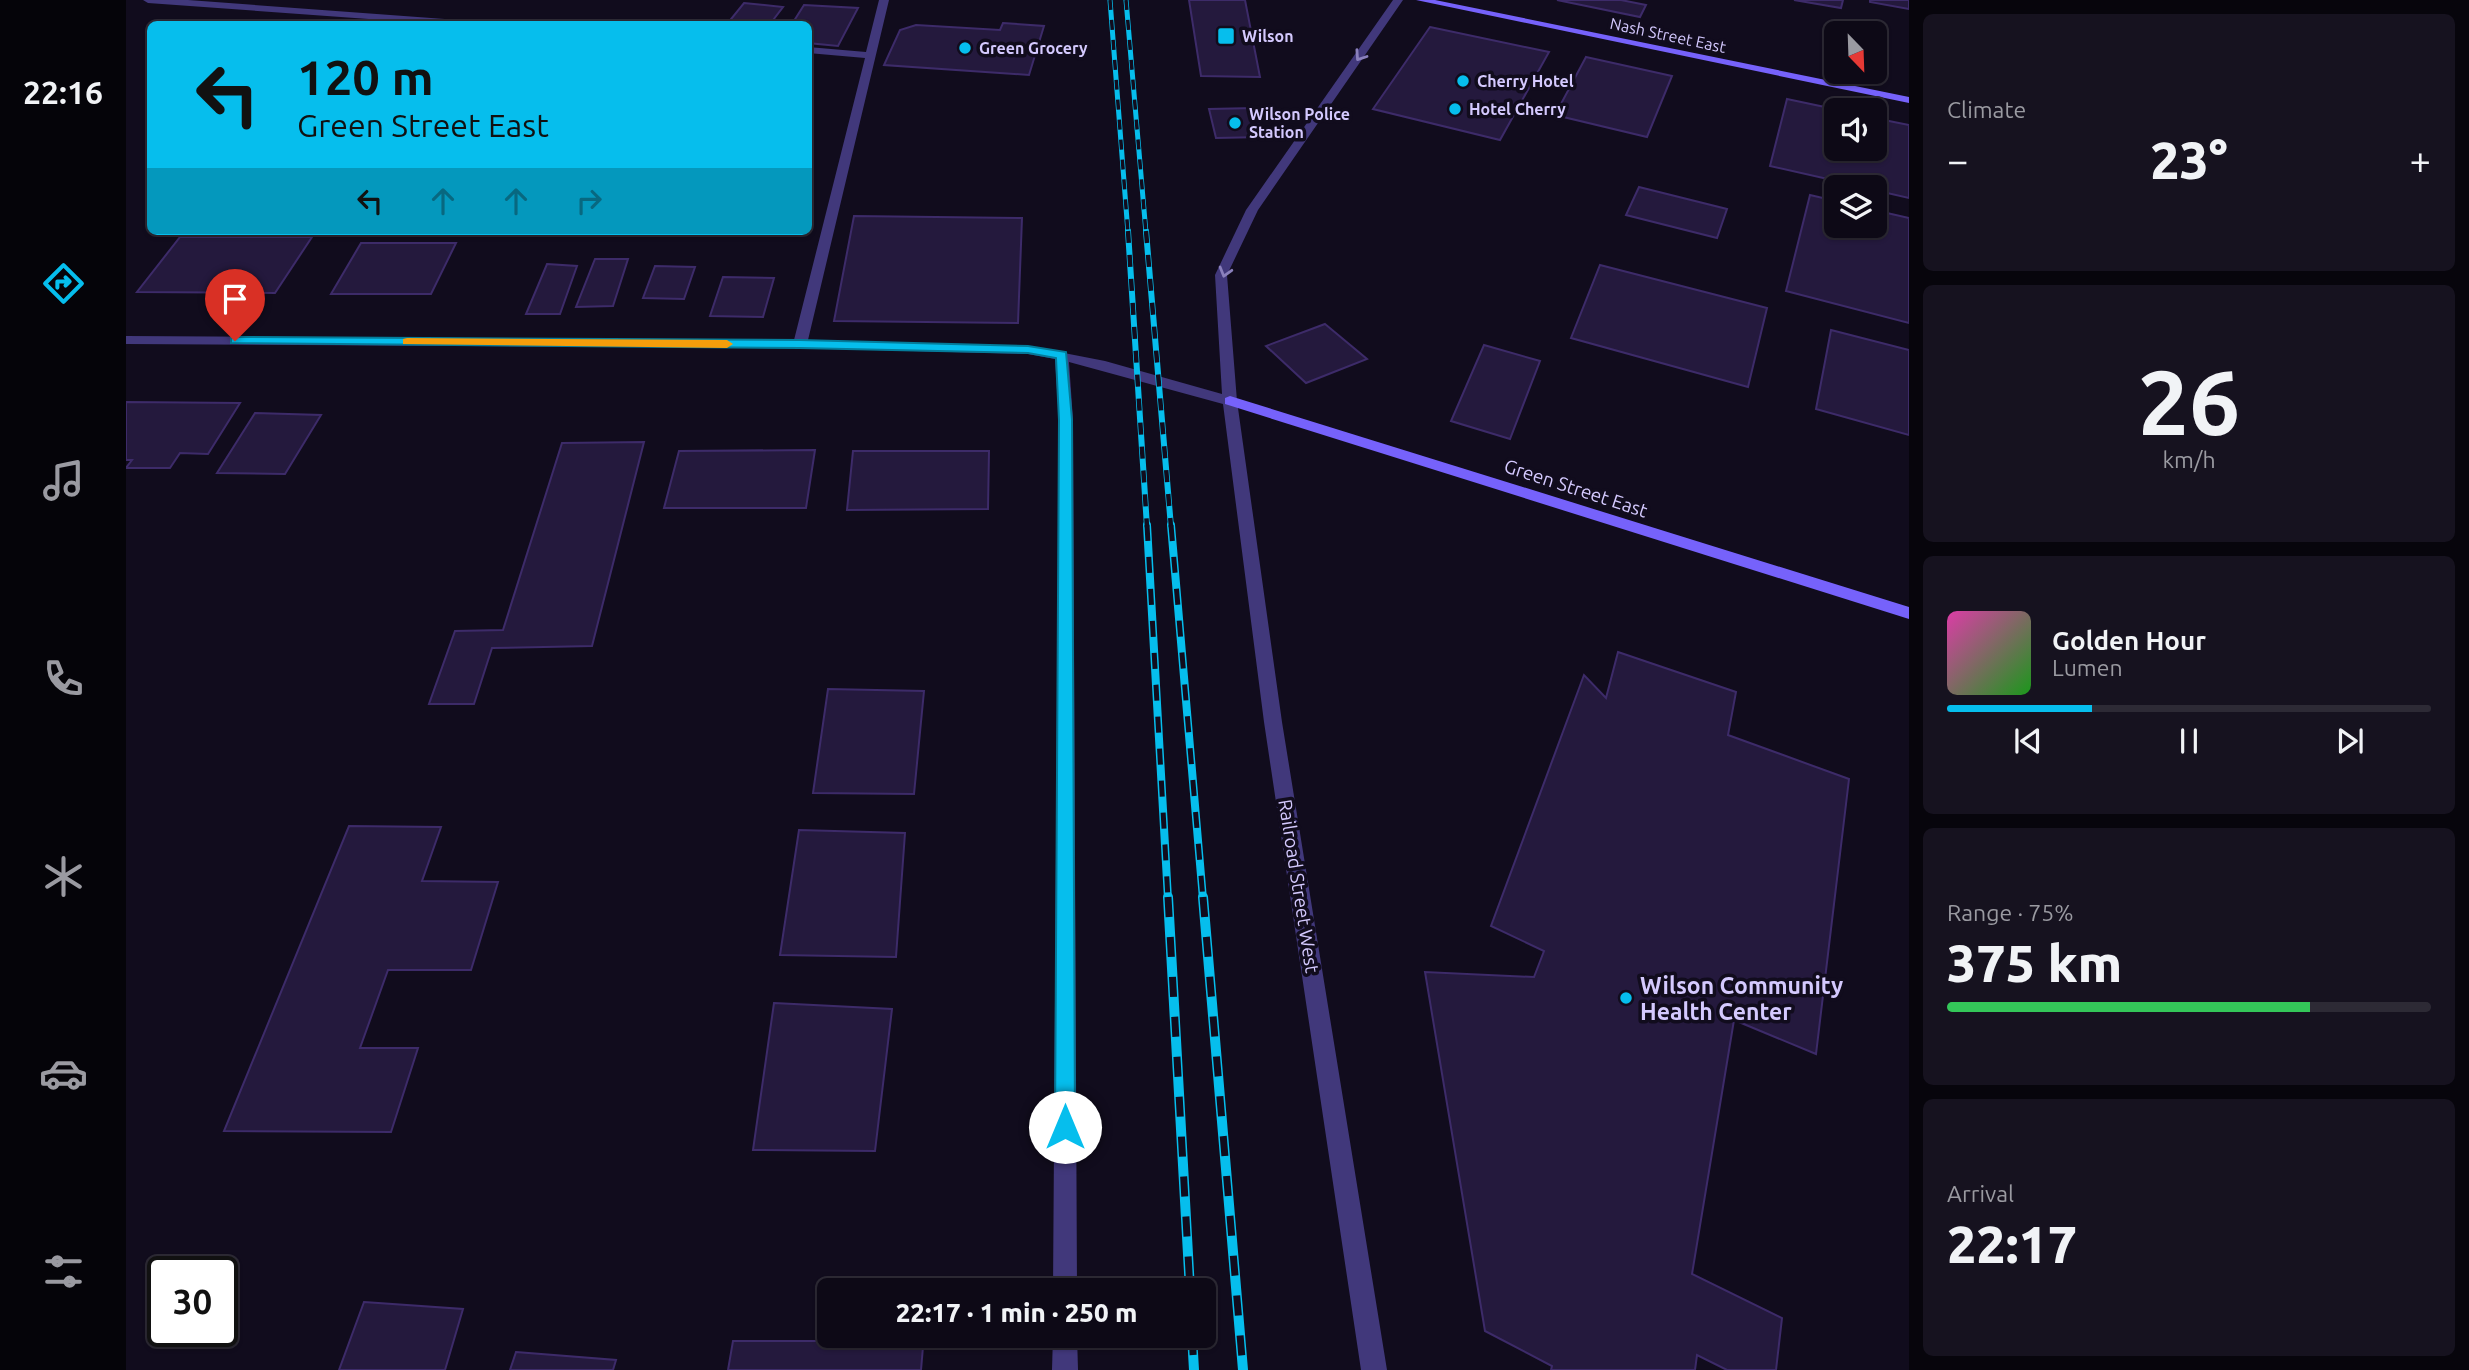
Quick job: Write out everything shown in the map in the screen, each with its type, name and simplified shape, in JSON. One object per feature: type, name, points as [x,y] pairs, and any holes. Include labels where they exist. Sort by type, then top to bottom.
[{"type":"main road","name":"Nash Street East","points":[[1421,0],[1909,100]]},
{"type":"main road","name":"Green Street East","points":[[1230,401],[1909,613]]},
{"type":"street","points":[[148,0],[432,21]]},
{"type":"street","points":[[800,344],[884,0]]},
{"type":"street","name":"Railroad Street West","points":[[1374,1370],[1273,722],[1230,401],[1221,275],[1252,210],[1398,0]]},
{"type":"street","points":[[812,50],[870,55]]},
{"type":"street","points":[[126,340],[800,344],[1028,349],[1139,374],[1230,401]]},
{"type":"street","points":[[1062,355],[1066,420],[1065,1278]]},
{"type":"street","points":[[1065,1348],[1065,1370]]},
{"type":"building","points":[[1189,0],[1245,0],[1260,77],[1201,76]]},
{"type":"building","points":[[1557,0],[1621,0],[1646,5],[1640,17]]},
{"type":"building","points":[[1794,0],[1843,0],[1841,8]]},
{"type":"building","points":[[1909,0],[1909,9],[1870,2]]},
{"type":"building","points":[[744,3],[783,7],[772,21],[729,21]]},
{"type":"building","points":[[804,5],[858,8],[838,46],[812,43],[812,21],[794,21]]},
{"type":"building","name":"Green Grocery","points":[[1003,23],[1044,26],[1029,75],[884,65],[900,30],[916,25],[1000,30]]},
{"type":"building","name":"Cherry Hotel","points":[[1430,27],[1549,52],[1500,140],[1373,109]]},
{"type":"building","points":[[1586,57],[1672,76],[1647,137],[1555,115]]},
{"type":"building","points":[[1787,99],[1824,107],[1824,161],[1887,161],[1887,121],[1909,125],[1909,198],[1887,193],[1887,175],[1824,175],[1824,178],[1770,166]]},
{"type":"building","name":"Wilson Police Station","points":[[1255,108],[1263,137],[1216,138],[1209,109]]},
{"type":"building","points":[[1639,187],[1727,209],[1717,238],[1626,215]]},
{"type":"building","points":[[1810,195],[1824,198],[1824,238],[1887,238],[1887,213],[1909,218],[1909,323],[1786,291]]},
{"type":"building","points":[[854,216],[1022,218],[1018,323],[834,321]]},
{"type":"building","points":[[180,237],[312,237],[275,293],[137,292]]},
{"type":"building","points":[[361,243],[456,243],[431,294],[331,294]]},
{"type":"building","points":[[595,259],[628,259],[613,306],[576,307]]},
{"type":"building","points":[[547,264],[577,266],[560,314],[526,314]]},
{"type":"building","points":[[1600,265],[1767,308],[1748,387],[1571,338]]},
{"type":"building","points":[[655,266],[695,267],[684,299],[643,298]]},
{"type":"building","points":[[723,277],[774,278],[763,317],[710,316]]},
{"type":"building","points":[[1325,324],[1367,359],[1306,383],[1266,346]]},
{"type":"building","points":[[1831,330],[1909,350],[1909,435],[1816,409]]},
{"type":"building","points":[[1484,345],[1540,361],[1510,439],[1451,421]]},
{"type":"building","points":[[126,402],[240,403],[208,454],[180,453],[170,468],[126,468],[132,460],[126,460]]},
{"type":"building","points":[[255,413],[321,415],[285,474],[217,473]]},
{"type":"building","points":[[644,442],[592,646],[492,648],[474,704],[429,704],[455,631],[503,630],[562,443]]},
{"type":"building","points":[[815,450],[806,508],[664,508],[679,451]]},
{"type":"building","points":[[853,451],[989,451],[988,509],[847,510]]},
{"type":"building","name":"Wilson Community Health Center","points":[[1618,652],[1736,692],[1728,735],[1849,779],[1816,1054],[1734,1020],[1692,1274],[1782,1318],[1776,1370],[1727,1370],[1697,1355],[1695,1370],[1551,1370],[1552,1366],[1485,1331],[1425,972],[1534,977],[1544,951],[1491,926],[1584,675],[1606,698]]},
{"type":"building","points":[[828,689],[924,691],[914,794],[813,793]]},
{"type":"building","points":[[349,826],[441,827],[422,881],[498,882],[471,970],[388,970],[360,1048],[418,1048],[391,1132],[224,1131]]},
{"type":"building","points":[[799,830],[905,833],[896,957],[780,955]]},
{"type":"building","points":[[774,1003],[892,1009],[875,1151],[753,1150]]},
{"type":"building","points":[[364,1302],[463,1309],[445,1370],[339,1370]]},
{"type":"building","points":[[733,1341],[817,1341],[817,1348],[923,1348],[921,1370],[728,1370]]},
{"type":"building","points":[[516,1352],[616,1360],[613,1370],[510,1370]]},
{"type":"railway","points":[[1110,0],[1128,233]]},
{"type":"railway","points":[[1126,0],[1146,233]]},
{"type":"railway","points":[[1128,231],[1147,527]]},
{"type":"railway","points":[[1146,231],[1171,527]]},
{"type":"railway","points":[[1147,525],[1168,899]]},
{"type":"railway","points":[[1171,525],[1203,899]]},
{"type":"railway","points":[[1168,897],[1189,1278]]},
{"type":"railway","points":[[1203,897],[1243,1370]]},
{"type":"railway","points":[[1193,1348],[1194,1370]]},
{"type":"slow traffic","points":[[407,342],[727,344]]},
{"type":"place","name":"Wilson","points":[[1226,36]]},
{"type":"place","name":"Green Grocery","points":[[965,48]]},
{"type":"place","name":"Cherry Hotel","points":[[1463,81]]},
{"type":"place","name":"Hotel Cherry","points":[[1455,109]]},
{"type":"place","name":"Wilson Police Station","points":[[1235,123]]},
{"type":"place","name":"Wilson Community Health Center","points":[[1626,998]]},
{"type":"route","points":[[235,341],[800,344],[1028,349],[1062,355],[1066,420],[1065,1127]]}]
